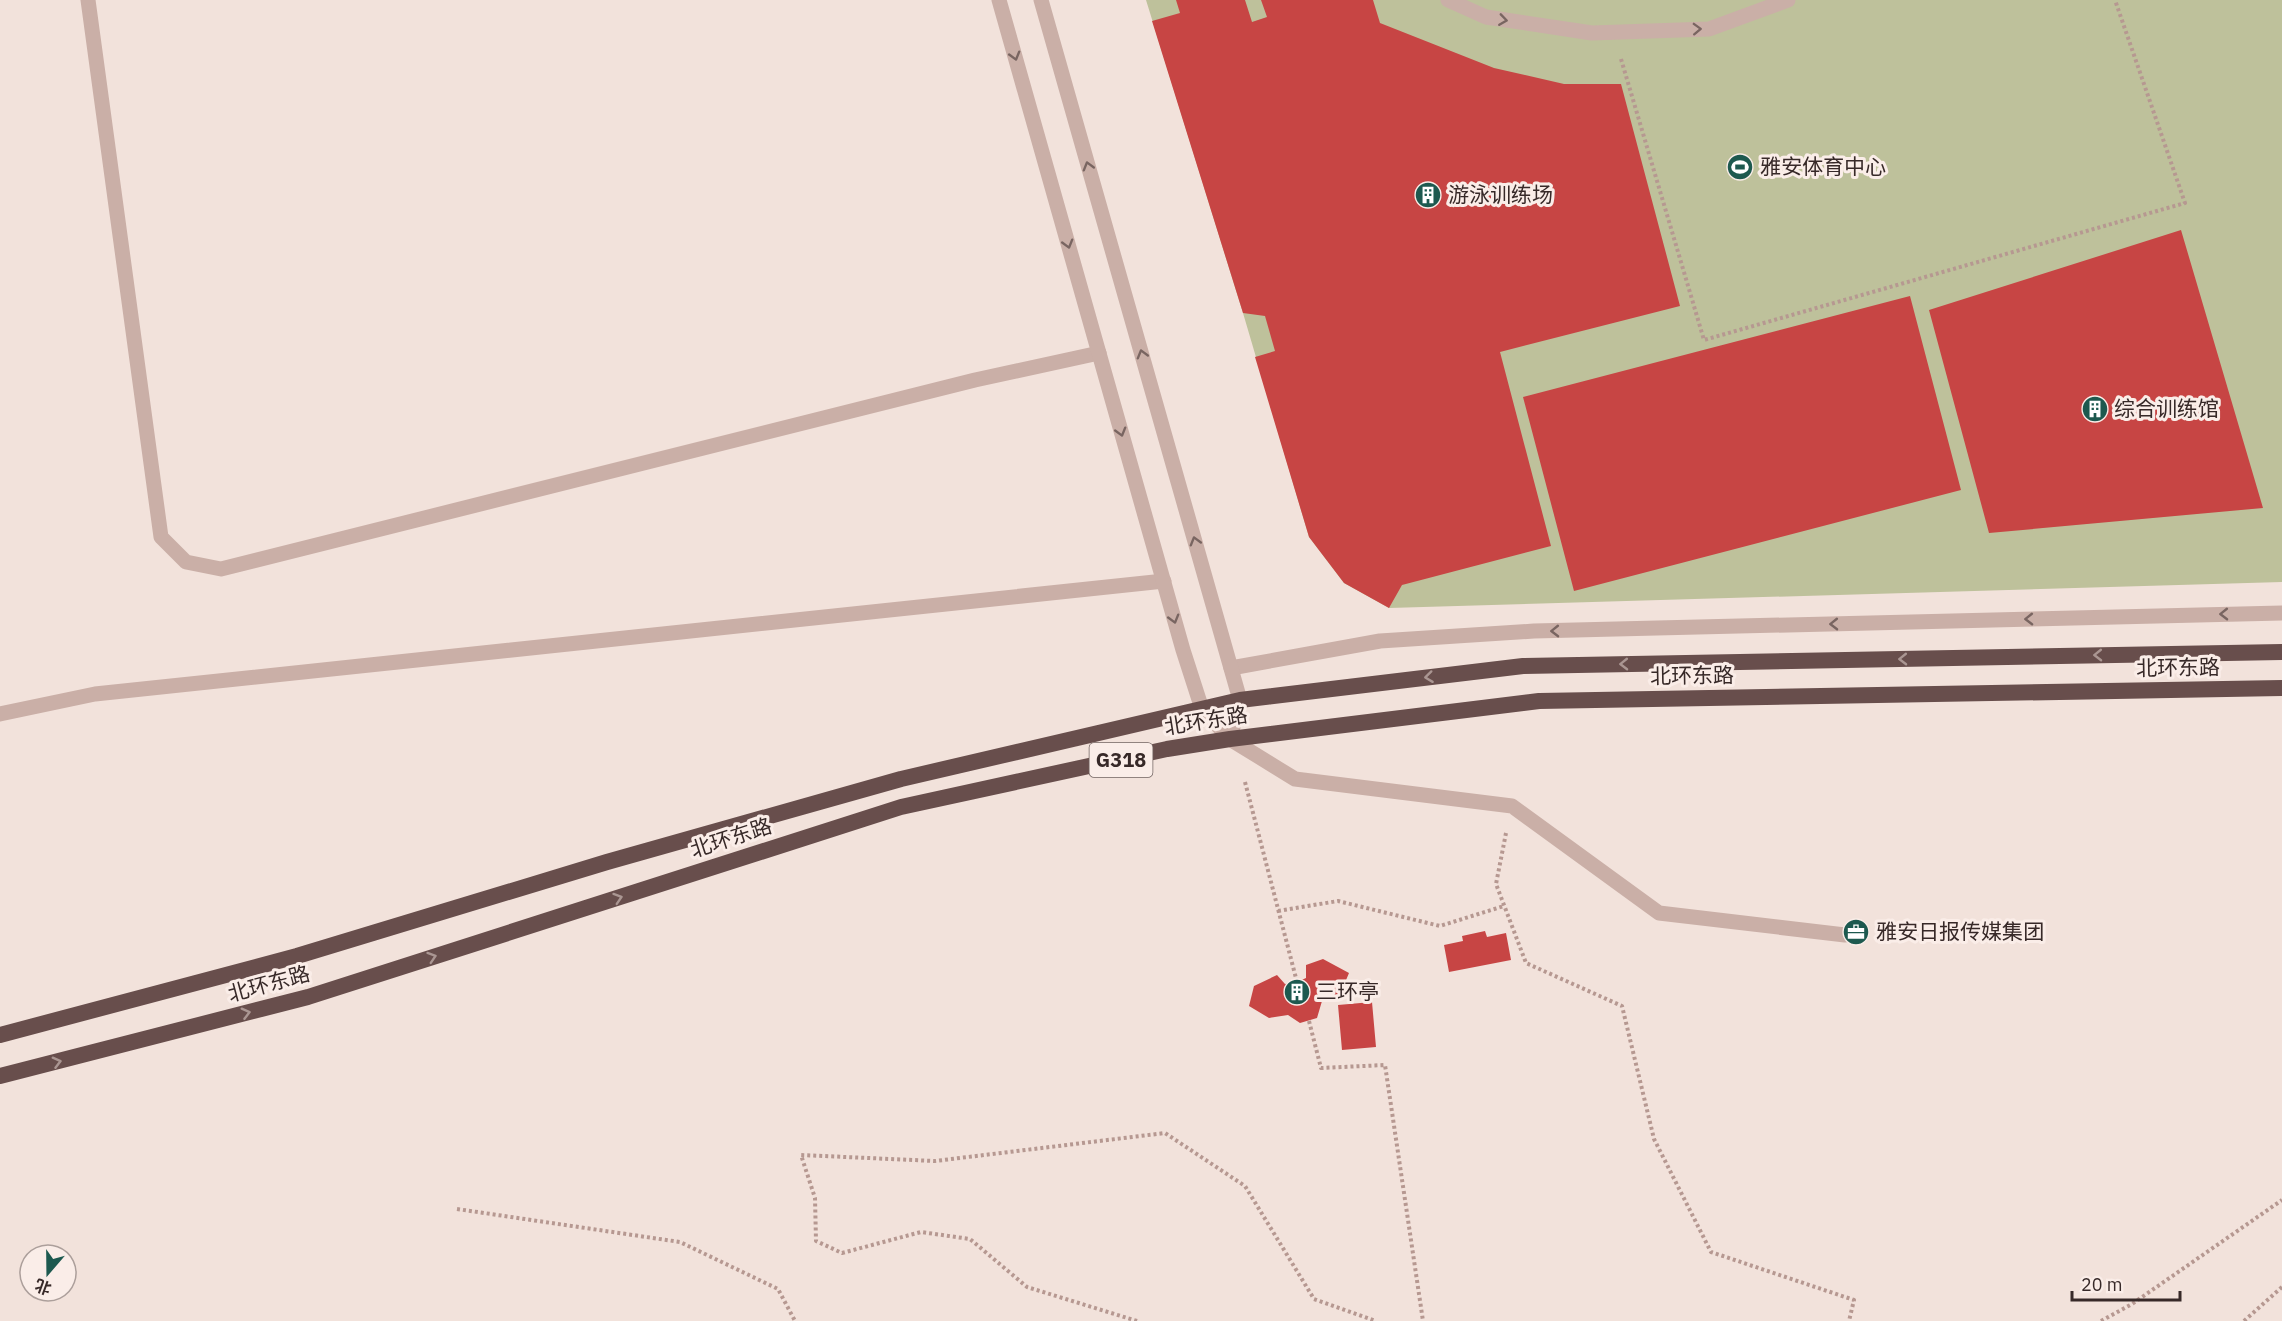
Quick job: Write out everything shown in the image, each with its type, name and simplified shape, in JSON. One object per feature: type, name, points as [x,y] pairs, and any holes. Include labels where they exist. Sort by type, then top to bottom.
[{"type":"highway","name":"北环东路","points":[[0,1035],[297,956],[607,862],[901,779],[1240,700],[1523,666],[2282,652]]},
{"type":"highway","name":"北环东路","points":[[0,1076],[308,997],[901,807],[1167,749],[1230,739],[1539,701],[2282,688]]},
{"type":"street","points":[[88,0],[160,537],[186,562],[221,569],[975,380],[1099,352]]},
{"type":"street","points":[[999,0],[1202,709],[1230,739],[1295,779],[1512,806],[1659,913],[1845,935]]},
{"type":"street","points":[[1041,0],[1240,700],[1230,739]]},
{"type":"street","points":[[1448,0],[1486,17],[1592,33],[1709,28],[1788,0]]},
{"type":"street","points":[[0,714],[95,694],[1164,581]]},
{"type":"street","points":[[1231,668],[1380,641],[1534,631],[2282,613]]},
{"type":"path","points":[[1614,32],[1704,340],[2185,203],[2115,0]]},
{"type":"path","points":[[1245,782],[1297,982]]},
{"type":"path","points":[[1512,806],[1496,884],[1526,963],[1622,1006],[1654,1139],[1711,1252],[1854,1300],[1849,1321]]},
{"type":"path","points":[[1278,911],[1338,901],[1440,926],[1504,906]]},
{"type":"path","points":[[1309,1021],[1321,1068],[1385,1065],[1424,1321]]},
{"type":"path","points":[[1137,1321],[1027,1287],[970,1239],[921,1232],[842,1252],[816,1241],[815,1198],[801,1155],[935,1161],[1165,1133],[1245,1186],[1314,1299],[1376,1321]]},
{"type":"path","points":[[2101,1321],[2132,1304],[2282,1200]]},
{"type":"path","points":[[456,1209],[680,1242],[778,1289],[795,1321]]},
{"type":"path","points":[[2244,1321],[2282,1287]]},
{"type":"green space","name":"雅安体育中心","points":[[1146,0],[2282,0],[2282,582],[1389,608],[1344,583],[1309,537],[1243,313]]},
{"type":"building","name":"游泳训练场","points":[[1176,0],[1245,0],[1252,22],[1267,17],[1261,0],[1373,0],[1380,23],[1494,68],[1564,84],[1621,84],[1680,306],[1500,352],[1551,546],[1402,585],[1389,608],[1344,583],[1309,537],[1255,357],[1275,351],[1265,316],[1243,313],[1152,21],[1180,13]]},
{"type":"building","name":"综合训练馆","points":[[2181,230],[2263,508],[1989,533],[1929,310]]},
{"type":"building","points":[[1910,296],[1961,490],[1574,591],[1523,397]]},
{"type":"building","points":[[1485,931],[1487,937],[1506,933],[1511,960],[1449,972],[1444,945],[1463,941],[1462,936]]},
{"type":"building","name":"三环亭","points":[[1323,959],[1349,973],[1339,997],[1322,1001],[1317,1018],[1300,1023],[1288,1015],[1269,1018],[1249,1006],[1254,986],[1277,975],[1285,984],[1297,982],[1306,978],[1306,965]]},
{"type":"building","points":[[1372,1002],[1376,1047],[1342,1050],[1338,1005]]},
{"type":"place","name":"雅安体育中心","points":[[1740,167]]},
{"type":"place","name":"游泳训练场","points":[[1428,195]]},
{"type":"place","name":"综合训练馆","points":[[2095,409]]},
{"type":"place","name":"雅安日报传媒集团","points":[[1856,932]]},
{"type":"place","name":"三环亭","points":[[1297,992]]}]
